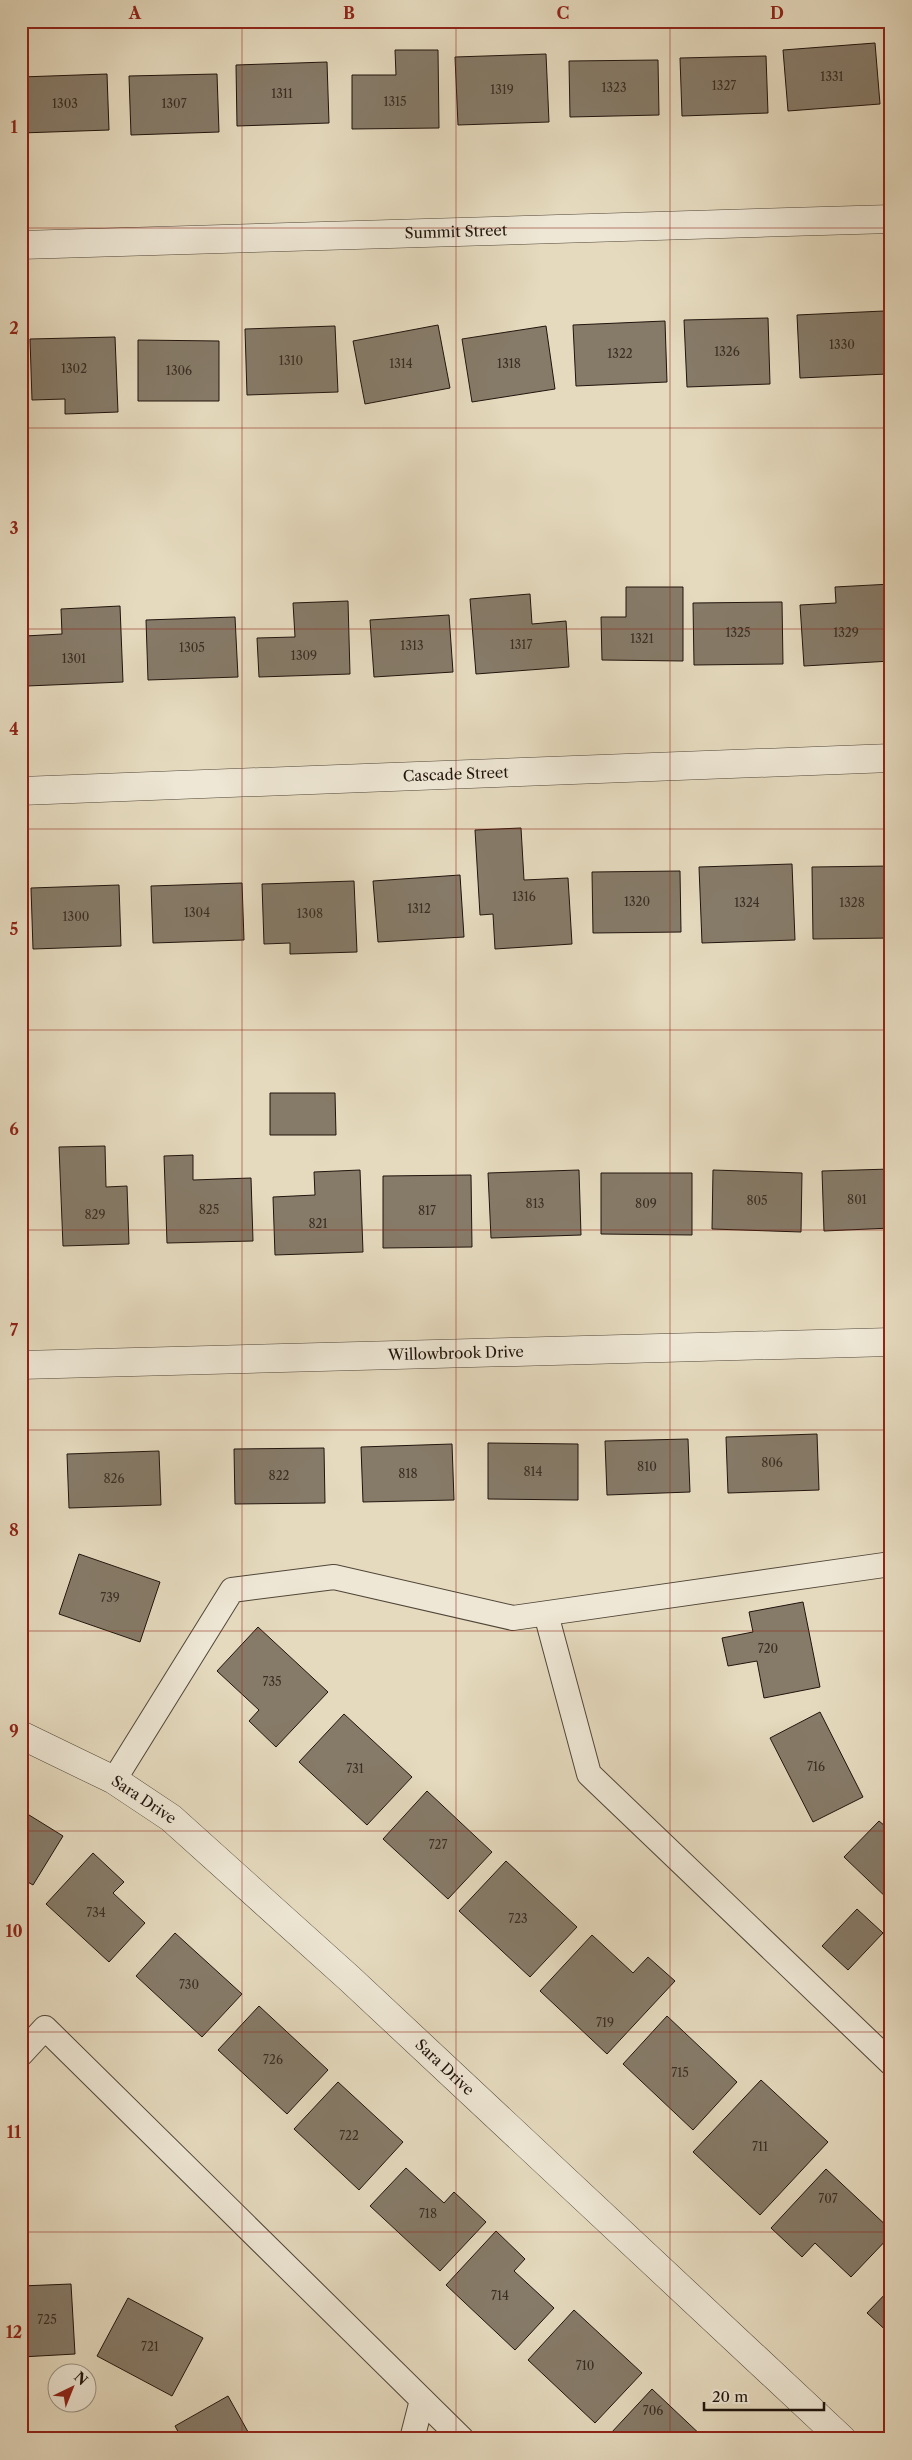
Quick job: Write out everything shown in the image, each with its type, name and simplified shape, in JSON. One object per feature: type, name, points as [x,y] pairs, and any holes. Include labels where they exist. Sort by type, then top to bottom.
[{"type":"street","name":"Summit Street","points":[[21,245],[891,219]]},
{"type":"street","name":"Cascade Street","points":[[21,791],[891,758]]},
{"type":"street","name":"Willowbrook Drive","points":[[21,1366],[891,1342]]},
{"type":"street","name":"Sara Drive","points":[[21,1735],[114,1780],[171,1818],[342,1972],[842,2439]]},
{"type":"lane","points":[[114,1780],[232,1590],[334,1577],[513,1618],[891,1564]]},
{"type":"lane","points":[[546,1614],[589,1774],[891,2063]]},
{"type":"lane","points":[[21,2054],[45,2028],[462,2439]]},
{"type":"lane","points":[[412,2439],[422,2400]]},
{"type":"building","points":[[875,43],[880,104],[788,111],[783,50]]},
{"type":"building","points":[[395,50],[438,50],[439,128],[352,129],[352,75],[396,75]]},
{"type":"building","points":[[546,54],[549,122],[458,125],[455,57]]},
{"type":"building","points":[[766,56],[768,113],[682,116],[680,58]]},
{"type":"building","points":[[658,60],[659,115],[570,117],[569,61]]},
{"type":"building","points":[[327,62],[329,123],[237,126],[236,65]]},
{"type":"building","points":[[107,74],[109,130],[21,133],[21,77]]},
{"type":"building","points":[[217,74],[219,132],[131,135],[129,76]]},
{"type":"building","points":[[884,311],[887,374],[800,378],[797,315]]},
{"type":"building","points":[[768,318],[770,384],[687,387],[684,320]]},
{"type":"building","points":[[665,321],[667,382],[576,386],[573,325]]},
{"type":"building","points":[[438,325],[450,388],[365,404],[353,341]]},
{"type":"building","points":[[335,326],[338,392],[247,395],[245,329]]},
{"type":"building","points":[[546,326],[555,389],[472,402],[462,339]]},
{"type":"building","points":[[115,337],[118,412],[65,414],[65,399],[32,400],[30,339]]},
{"type":"building","points":[[138,340],[219,341],[219,401],[138,401]]},
{"type":"building","points":[[891,584],[891,661],[804,666],[800,605],[836,603],[835,587]]},
{"type":"building","points":[[626,587],[683,587],[683,661],[602,660],[601,617],[626,617]]},
{"type":"building","points":[[530,594],[532,624],[566,621],[569,667],[476,674],[470,599]]},
{"type":"building","points":[[348,601],[350,674],[259,677],[257,638],[295,637],[293,603]]},
{"type":"building","points":[[782,602],[783,664],[694,665],[693,603]]},
{"type":"building","points":[[120,606],[123,682],[27,686],[25,636],[62,634],[61,609]]},
{"type":"building","points":[[449,615],[453,672],[374,677],[370,620]]},
{"type":"building","points":[[235,617],[238,677],[148,680],[146,620]]},
{"type":"building","points":[[521,828],[524,880],[568,878],[572,944],[495,949],[493,914],[480,915],[475,830]]},
{"type":"building","points":[[792,864],[795,940],[702,943],[699,867]]},
{"type":"building","points":[[891,866],[891,938],[813,939],[812,867]]},
{"type":"building","points":[[680,871],[681,932],[593,933],[592,872]]},
{"type":"building","points":[[460,875],[464,937],[378,942],[373,881]]},
{"type":"building","points":[[354,881],[357,952],[290,954],[290,943],[264,944],[262,884]]},
{"type":"building","points":[[242,883],[244,940],[153,943],[151,886]]},
{"type":"building","points":[[119,885],[121,946],[33,949],[31,888]]},
{"type":"building","points":[[270,1093],[335,1093],[336,1135],[270,1135]]},
{"type":"building","points":[[105,1146],[106,1187],[127,1186],[129,1244],[63,1246],[59,1147]]},
{"type":"building","points":[[193,1155],[193,1180],[251,1178],[253,1241],[167,1243],[164,1156]]},
{"type":"building","points":[[891,1169],[891,1228],[824,1231],[822,1171]]},
{"type":"building","points":[[360,1170],[363,1252],[275,1255],[273,1197],[315,1195],[314,1172]]},
{"type":"building","points":[[579,1170],[581,1235],[491,1238],[488,1173]]},
{"type":"building","points":[[713,1170],[802,1173],[801,1232],[712,1229]]},
{"type":"building","points":[[601,1173],[692,1173],[692,1235],[601,1234]]},
{"type":"building","points":[[471,1175],[472,1247],[383,1248],[383,1176]]},
{"type":"building","points":[[817,1434],[819,1490],[728,1493],[726,1437]]},
{"type":"building","points":[[688,1439],[690,1492],[607,1495],[605,1441]]},
{"type":"building","points":[[488,1443],[578,1444],[578,1500],[488,1499]]},
{"type":"building","points":[[452,1444],[454,1500],[363,1502],[361,1447]]},
{"type":"building","points":[[324,1448],[325,1503],[235,1504],[234,1449]]},
{"type":"building","points":[[159,1451],[161,1505],[69,1508],[67,1454]]},
{"type":"building","points":[[79,1554],[160,1582],[140,1642],[59,1614]]},
{"type":"building","points":[[803,1602],[820,1687],[764,1698],[757,1661],[728,1666],[722,1638],[753,1632],[749,1612]]},
{"type":"building","points":[[258,1627],[328,1692],[276,1747],[249,1721],[259,1710],[217,1671]]},
{"type":"building","points":[[820,1712],[863,1797],[813,1822],[770,1738]]},
{"type":"building","points":[[344,1714],[412,1777],[367,1825],[299,1762]]},
{"type":"building","points":[[427,1791],[492,1852],[448,1899],[383,1839]]},
{"type":"building","points":[[21,1810],[63,1836],[33,1885],[21,1878]]},
{"type":"building","points":[[879,1821],[891,1831],[891,1902],[844,1857]]},
{"type":"building","points":[[93,1853],[124,1882],[113,1893],[145,1923],[109,1962],[46,1904]]},
{"type":"building","points":[[506,1861],[577,1927],[530,1977],[459,1911]]},
{"type":"building","points":[[857,1909],[883,1933],[848,1970],[822,1946]]},
{"type":"building","points":[[175,1933],[242,1994],[202,2037],[136,1976]]},
{"type":"building","points":[[592,1935],[633,1973],[648,1957],[675,1981],[607,2054],[540,1991]]},
{"type":"building","points":[[259,2006],[328,2070],[287,2114],[218,2050]]},
{"type":"building","points":[[667,2016],[737,2082],[693,2130],[623,2064]]},
{"type":"building","points":[[761,2080],[828,2142],[760,2215],[693,2152]]},
{"type":"building","points":[[338,2082],[403,2142],[359,2190],[294,2129]]},
{"type":"building","points":[[406,2168],[444,2203],[454,2192],[486,2222],[440,2271],[370,2206]]},
{"type":"building","points":[[826,2169],[891,2230],[891,2235],[851,2277],[815,2243],[802,2257],[771,2228]]},
{"type":"building","points":[[496,2231],[525,2259],[514,2271],[554,2308],[515,2350],[446,2285]]},
{"type":"building","points":[[71,2284],[75,2354],[21,2357],[21,2286]]},
{"type":"building","points":[[891,2288],[891,2335],[867,2313]]},
{"type":"building","points":[[128,2298],[203,2338],[172,2396],[97,2356]]},
{"type":"building","points":[[574,2310],[642,2373],[595,2423],[528,2360]]},
{"type":"building","points":[[652,2389],[705,2439],[618,2439],[611,2433]]},
{"type":"building","points":[[228,2396],[252,2439],[182,2439],[175,2426]]}]
